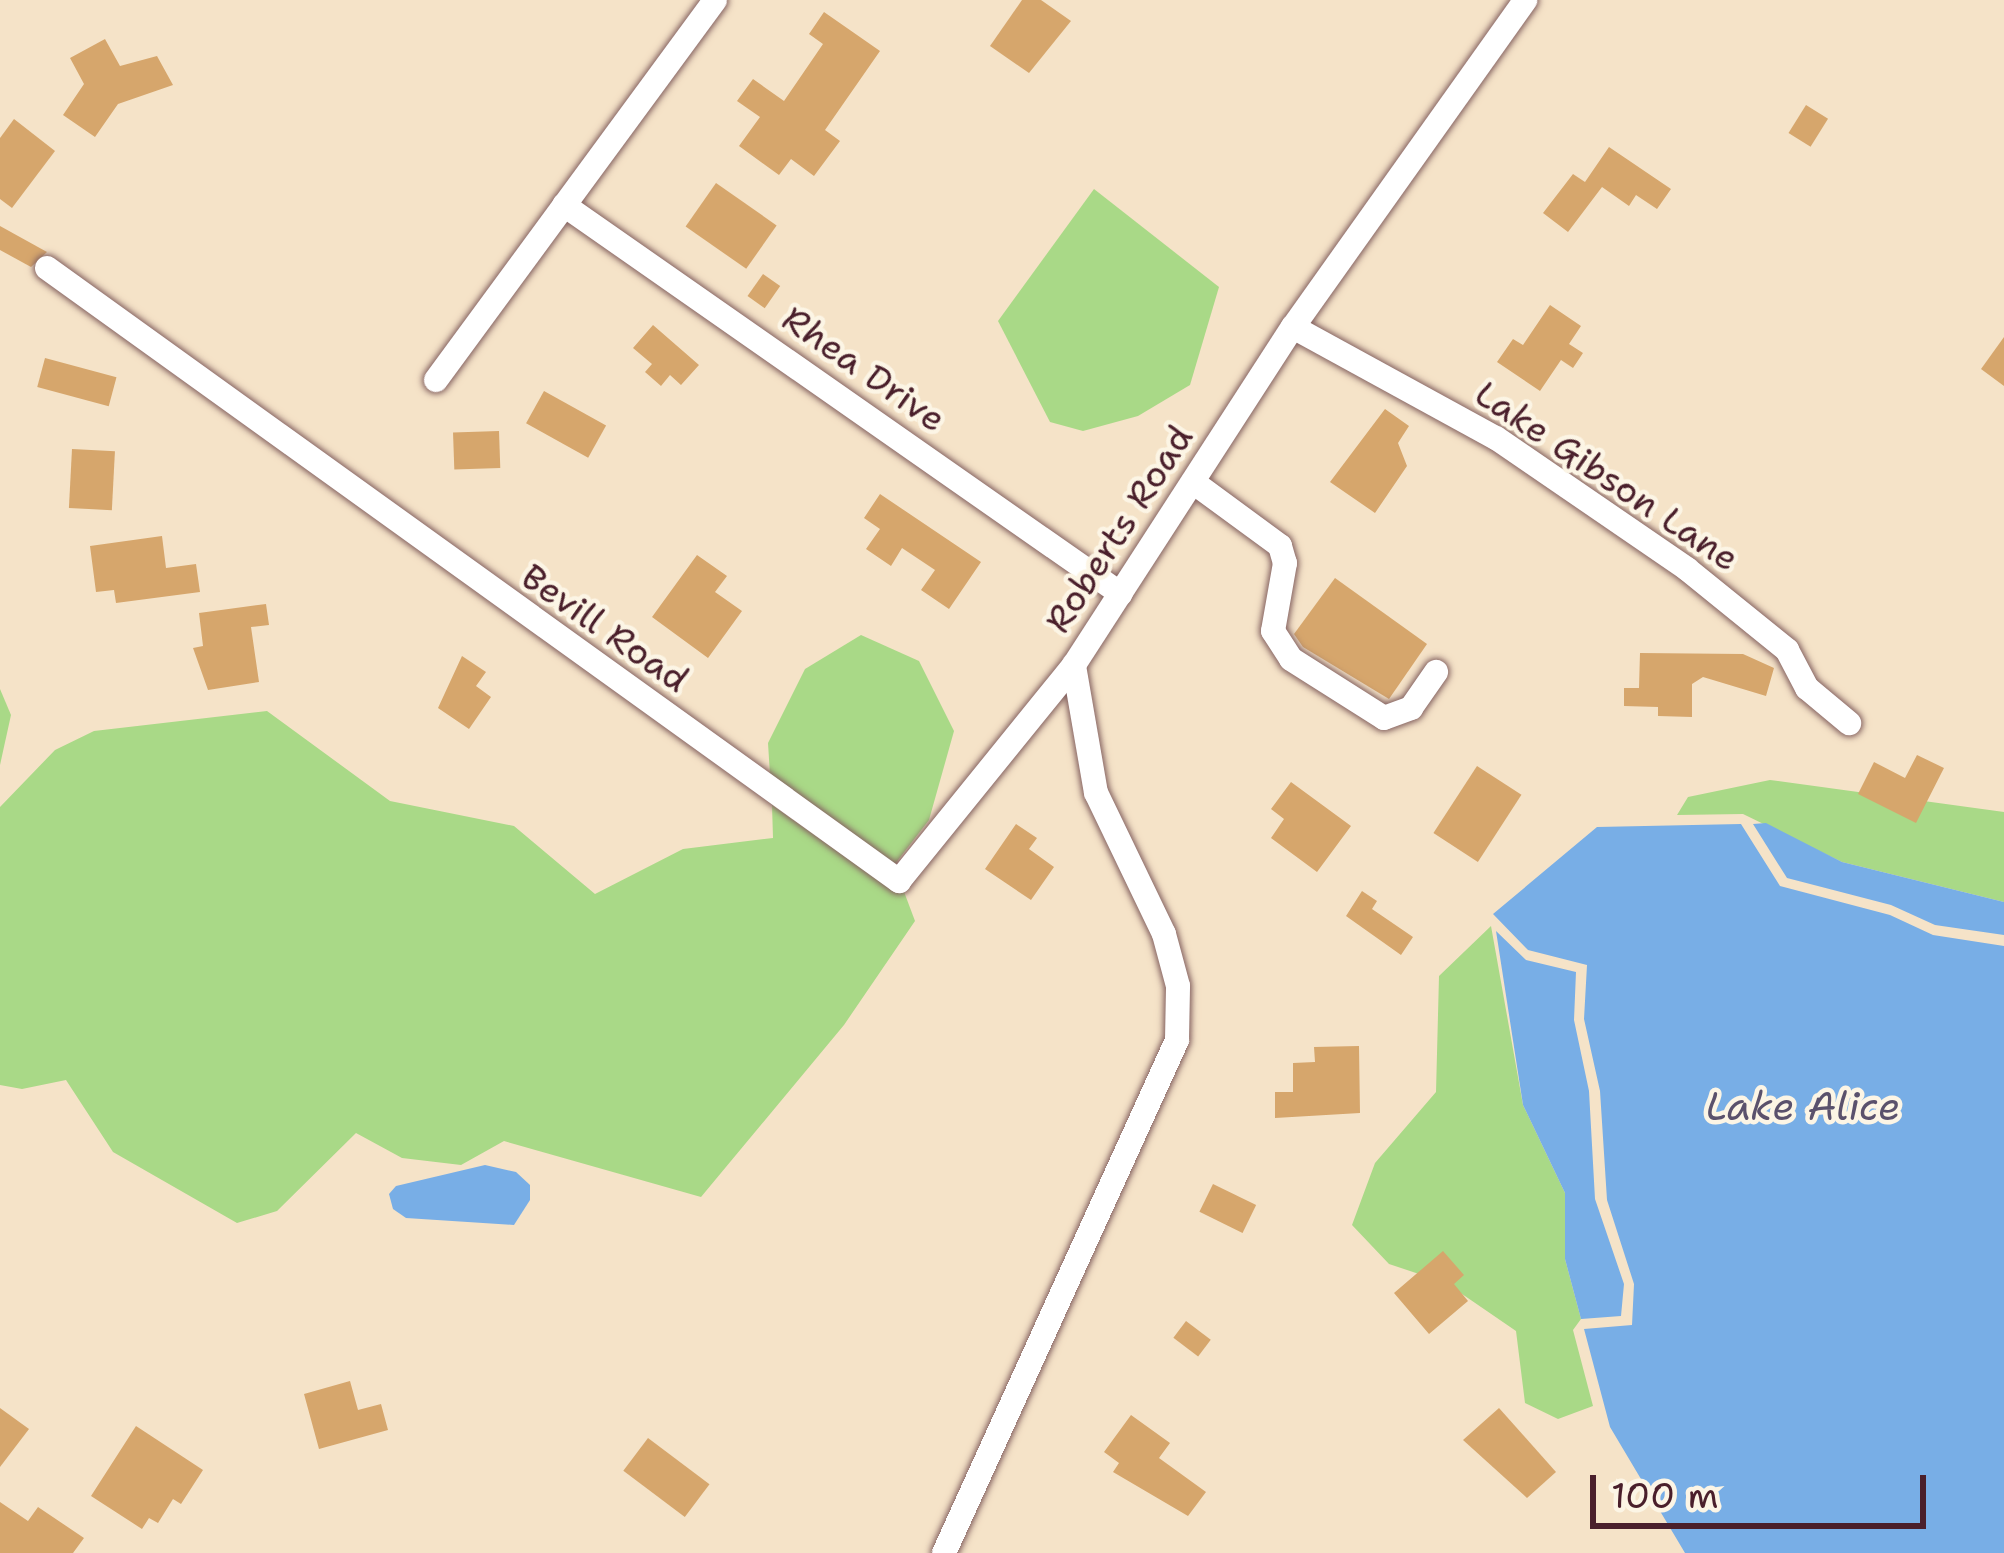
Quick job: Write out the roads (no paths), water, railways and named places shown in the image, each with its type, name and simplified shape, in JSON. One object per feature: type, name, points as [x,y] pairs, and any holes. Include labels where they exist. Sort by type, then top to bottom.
[{"type":"street","points":[[436,380],[715,0]]},
{"type":"street","name":"Roberts Road","points":[[944,1553],[1177,1040],[1178,986],[1169,951],[1096,793],[1074,665],[1293,327],[1525,0]]},
{"type":"street","name":"Rhea Drive","points":[[564,205],[1121,594]]},
{"type":"street","name":"Bevill Road","points":[[47,268],[899,880],[1074,665]]},
{"type":"street","name":"Lake Gibson Lane","points":[[1293,327],[1496,438],[1688,568],[1787,650],[1807,688],[1849,723]]},
{"type":"street","points":[[1193,482],[1280,546],[1285,563],[1273,632],[1291,659],[1384,718],[1411,708],[1436,672]]},
{"type":"water","points":[[1766,823],[1842,862],[2004,902],[2004,935],[1935,925],[1891,905],[1787,878],[1753,824]]},
{"type":"water","name":"Lake Alice","points":[[1741,824],[1780,886],[1890,915],[1933,935],[2004,946],[2004,1553],[1685,1553],[1610,1427],[1584,1329],[1632,1325],[1634,1284],[1607,1200],[1600,1091],[1584,1019],[1587,965],[1528,950],[1493,914],[1597,827]]},
{"type":"water","points":[[1496,931],[1526,960],[1576,972],[1574,1020],[1589,1091],[1595,1199],[1624,1284],[1621,1316],[1581,1319],[1565,1259],[1565,1193],[1523,1105]]},
{"type":"water","points":[[485,1165],[516,1172],[530,1185],[530,1200],[514,1225],[406,1218],[393,1209],[389,1194],[396,1186]]}]
